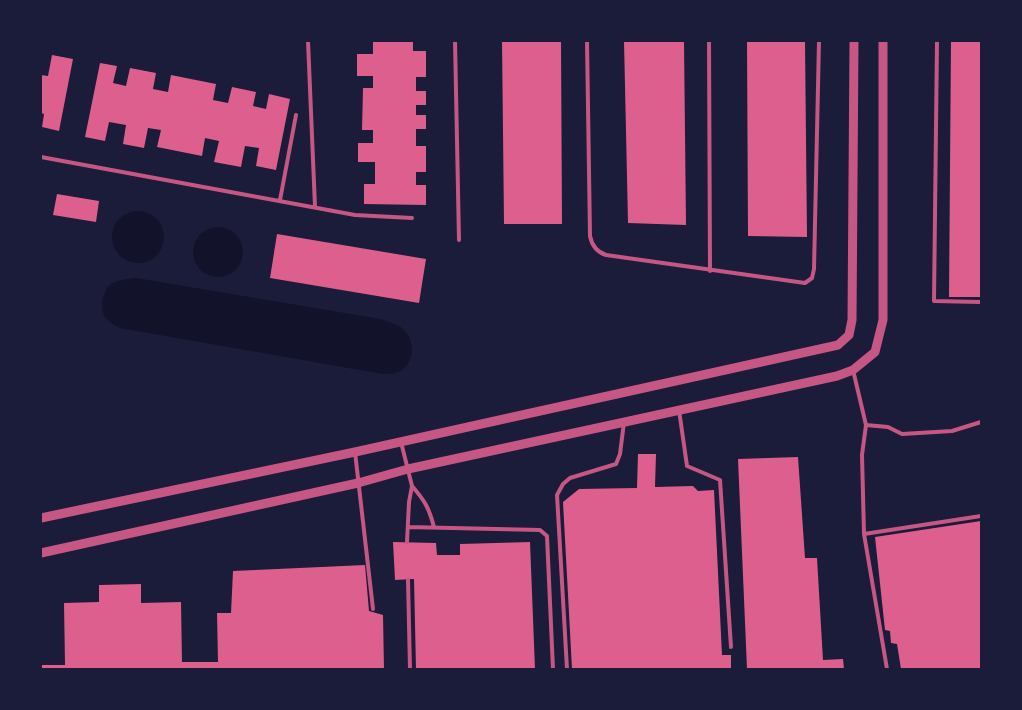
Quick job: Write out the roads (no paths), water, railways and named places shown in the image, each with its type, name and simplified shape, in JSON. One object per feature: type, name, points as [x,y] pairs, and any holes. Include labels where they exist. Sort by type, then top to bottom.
[{"type":"street","points":[[41,518],[355,452],[838,345],[849,335],[852,320],[854,41]]},
{"type":"street","points":[[41,553],[358,483],[408,469],[838,376],[853,370],[875,352],[883,320],[882,41]]},
{"type":"lane","points":[[308,41],[316,207]]},
{"type":"lane","points":[[455,41],[458,240]]},
{"type":"lane","points":[[587,41],[590,236],[591,242],[600,253],[606,256],[805,283],[812,278],[814,269],[819,41]]},
{"type":"lane","points":[[709,41],[710,271]]},
{"type":"lane","points":[[937,41],[934,302],[981,302]]},
{"type":"lane","points":[[280,200],[296,115]]},
{"type":"lane","points":[[41,157],[355,215],[412,218]]},
{"type":"lane","points":[[853,370],[866,425],[862,455],[864,534],[887,669]]},
{"type":"lane","points":[[679,410],[687,466],[720,480],[731,647]]},
{"type":"lane","points":[[567,669],[557,495],[563,484],[570,478],[616,464],[620,454],[624,422]]},
{"type":"lane","points":[[866,425],[888,427],[902,434],[952,431],[981,422]]},
{"type":"lane","points":[[401,442],[412,486],[409,502],[407,542]]},
{"type":"lane","points":[[355,452],[374,609]]},
{"type":"lane","points":[[412,486],[425,500],[434,527]]},
{"type":"lane","points":[[864,534],[981,516]]},
{"type":"lane","points":[[408,527],[540,530],[548,536],[553,669]]},
{"type":"lane","points":[[408,580],[410,669]]}]
